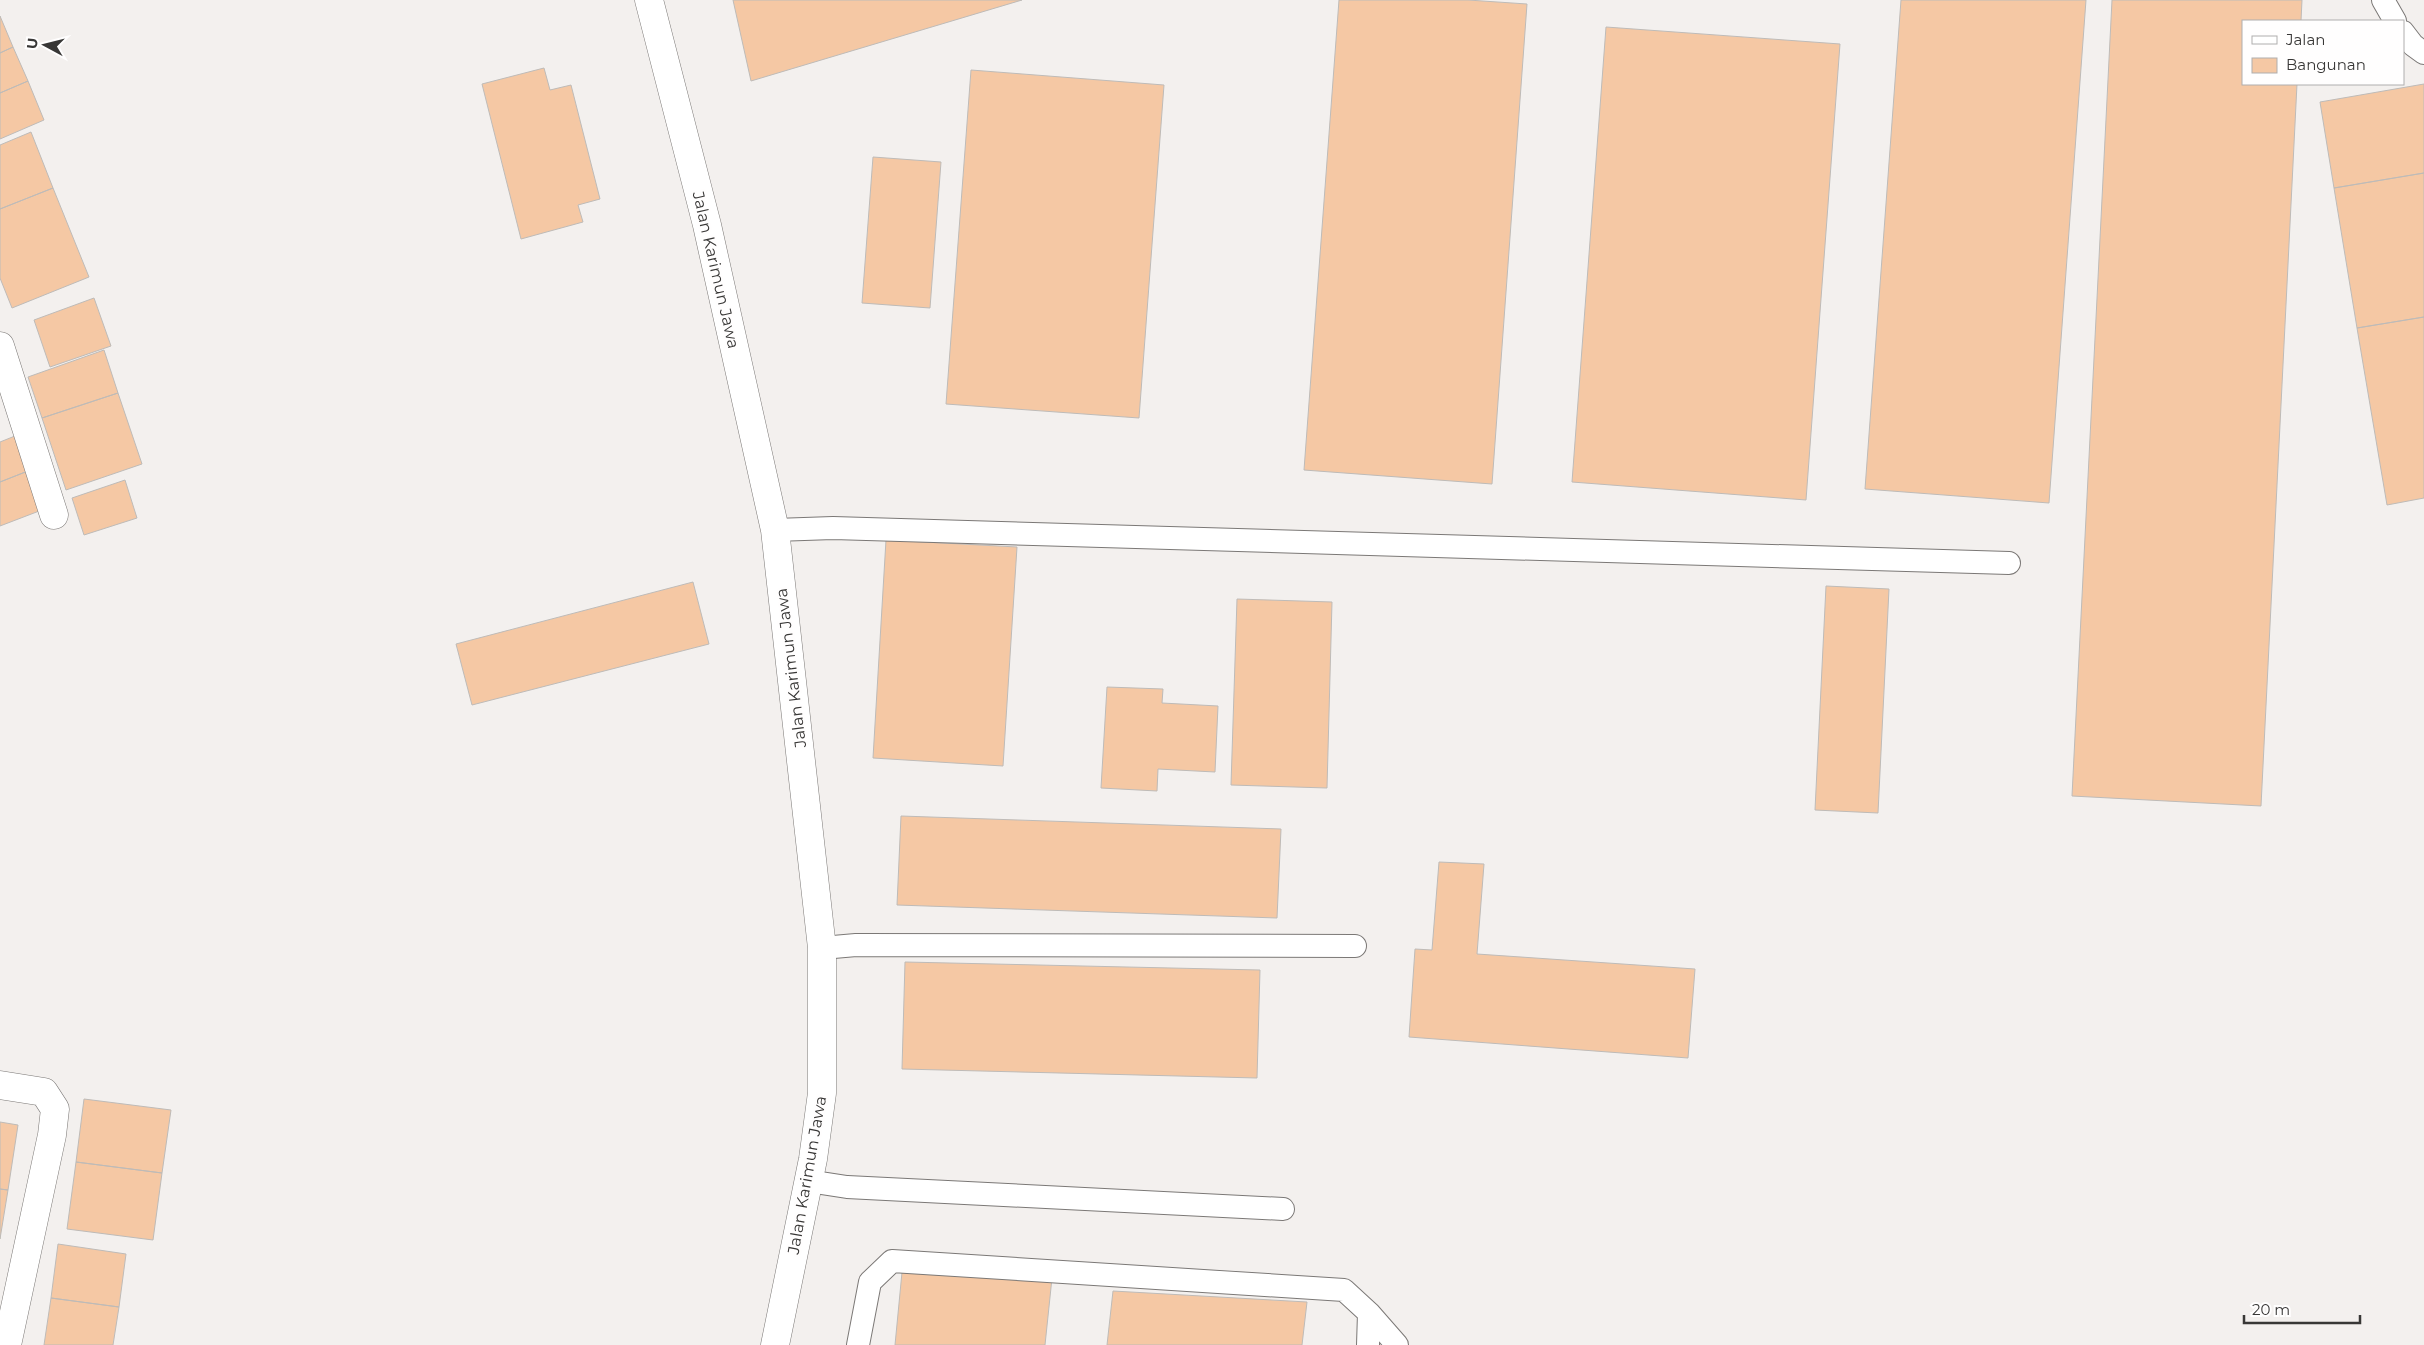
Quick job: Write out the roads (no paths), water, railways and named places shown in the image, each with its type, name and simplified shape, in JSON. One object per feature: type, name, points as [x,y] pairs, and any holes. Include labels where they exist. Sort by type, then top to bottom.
[{"type":"street","name":"Jalan Karimun Jawa","points":[[649,0],[707,225],[775,530],[822,948],[822,1093],[808,1181],[775,1345]]},
{"type":"street","points":[[0,346],[54,515]]},
{"type":"street","points":[[0,1085],[44,1092],[55,1109],[45,1174],[7,1345]]},
{"type":"lane","points":[[2383,0],[2393,20]]},
{"type":"lane","points":[[2404,33],[2413,45],[2424,53]]},
{"type":"lane","points":[[775,530],[833,528],[2009,563]]},
{"type":"lane","points":[[822,948],[856,945],[1355,946]]},
{"type":"lane","points":[[808,1181],[847,1188],[1283,1209]]},
{"type":"lane","points":[[858,1345],[870,1282],[892,1261],[1344,1290],[1369,1312],[1397,1345]]},
{"type":"lane","points":[[1368,1345],[1369,1312]]}]
